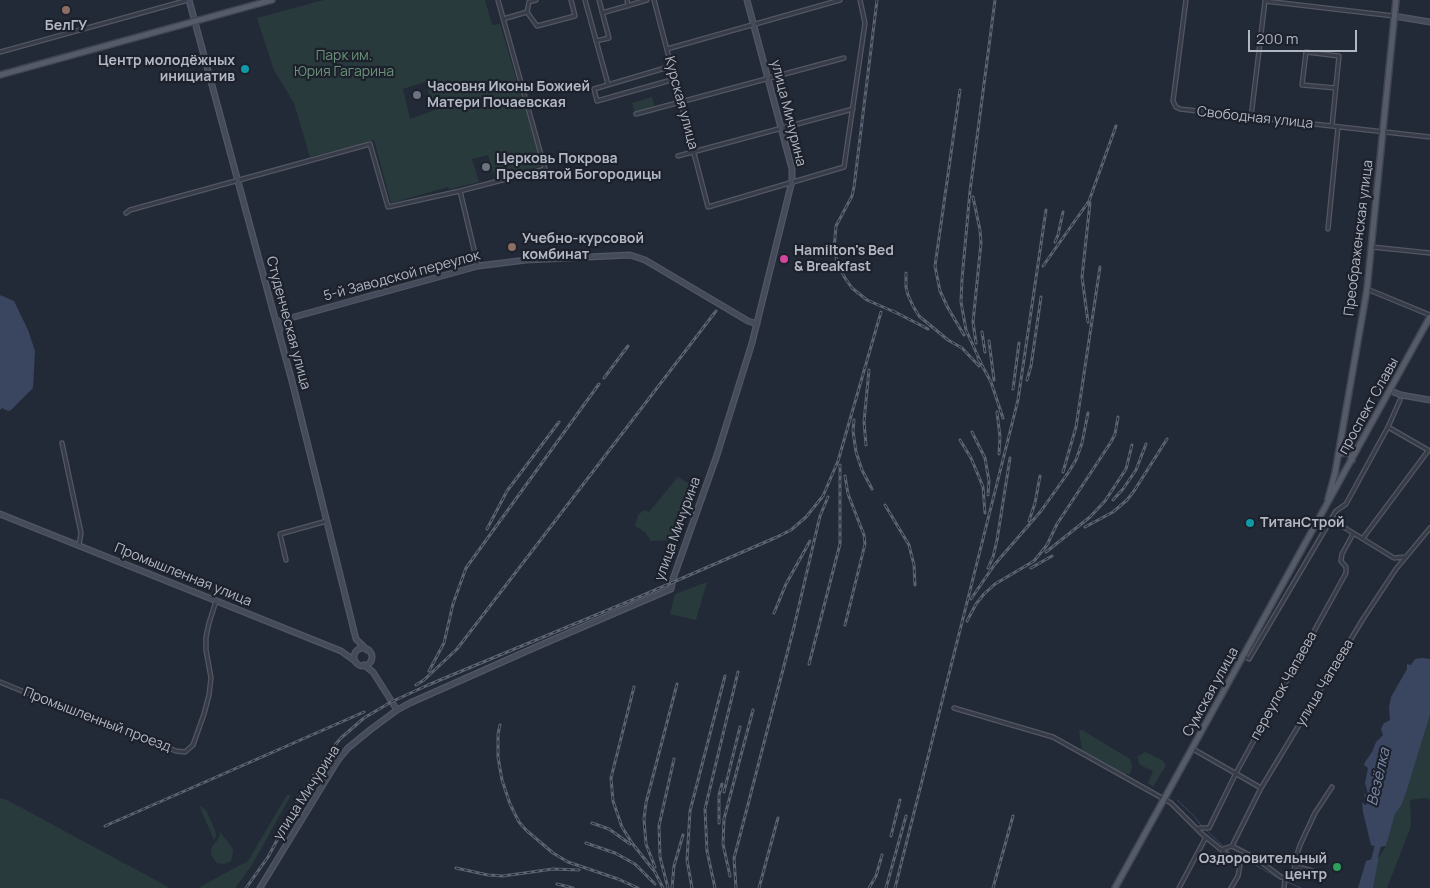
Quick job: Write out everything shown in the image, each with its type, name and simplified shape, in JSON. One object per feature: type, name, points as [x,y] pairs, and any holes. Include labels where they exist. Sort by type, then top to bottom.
[{"type":"main road","points":[[0,74],[272,0]]},
{"type":"main road","name":"Преображенская улица","points":[[1326,506],[1338,456],[1367,289],[1396,0]]},
{"type":"main road","name":"проспект Славы","points":[[1326,506],[1430,316]]},
{"type":"main road","points":[[1348,468],[1340,465],[1338,456],[1345,452],[1351,456],[1352,460]]},
{"type":"main road","name":"Сумская улица","points":[[1115,888],[1326,506]]},
{"type":"street","name":"Студенческая улица","points":[[188,0],[279,331],[356,639],[355,651]]},
{"type":"street","points":[[0,52],[188,0]]},
{"type":"street","points":[[126,213],[130,210],[370,144],[388,207],[545,169],[498,0]]},
{"type":"street","points":[[536,0],[529,2],[527,12],[537,26],[575,16],[570,0]]},
{"type":"street","points":[[585,0],[608,84]]},
{"type":"street","points":[[596,42],[609,38],[599,0]]},
{"type":"street","points":[[627,0],[628,6]]},
{"type":"street","points":[[602,13],[647,0]]},
{"type":"street","name":"Курская улица","points":[[654,0],[708,207],[792,181]]},
{"type":"street","name":"улица Мичурина","points":[[260,888],[338,760],[358,740],[397,710],[671,589],[672,579],[735,399],[757,324],[792,181],[792,169],[782,127],[747,0]]},
{"type":"street","points":[[668,49],[840,0]]},
{"type":"street","points":[[792,181],[844,167],[865,23],[860,0]]},
{"type":"street","name":"Свободная улица","points":[[1186,0],[1173,101],[1174,105],[1180,109],[1430,137]]},
{"type":"street","points":[[1251,117],[1266,1],[1430,22]]},
{"type":"street","points":[[503,19],[527,12]]},
{"type":"street","points":[[1332,126],[1336,88],[1339,56],[1306,52],[1302,84],[1336,88]]},
{"type":"street","points":[[636,114],[844,58]]},
{"type":"street","points":[[672,66],[594,89],[597,101],[675,79]]},
{"type":"street","points":[[678,156],[852,109]]},
{"type":"street","points":[[1328,229],[1338,127]]},
{"type":"street","points":[[460,191],[478,266]]},
{"type":"street","points":[[1371,247],[1430,253]]},
{"type":"street","name":"5-й Заводской переулок","points":[[276,322],[478,266],[526,260],[630,255],[645,260],[748,321],[757,324]]},
{"type":"street","points":[[1367,289],[1430,316]]},
{"type":"street","points":[[279,331],[286,319]]},
{"type":"street","points":[[1391,390],[1401,395],[1430,400]]},
{"type":"street","points":[[1244,656],[1249,659],[1336,511],[1346,504],[1388,427],[1400,400]]},
{"type":"street","points":[[1363,538],[1429,451],[1388,427]]},
{"type":"street","points":[[62,443],[82,533],[79,545]]},
{"type":"street","name":"Промышленная улица","points":[[0,514],[345,653],[356,661]]},
{"type":"street","points":[[1332,520],[1394,558],[1406,557]]},
{"type":"street","points":[[286,560],[280,534],[327,522]]},
{"type":"street","name":"улица Чапаева","points":[[1232,846],[1261,788],[1336,663],[1396,569],[1430,528]]},
{"type":"street","name":"переулок Чапаева","points":[[1197,830],[1209,828],[1236,773],[1346,573],[1346,567],[1341,561],[1342,554],[1353,534]]},
{"type":"street","points":[[1394,558],[1396,569]]},
{"type":"street","points":[[1290,574],[1297,578]]},
{"type":"street","name":"Промышленный проезд","points":[[0,682],[176,751],[185,752],[193,745],[209,695],[211,678],[206,650],[206,637],[216,601]]},
{"type":"street","points":[[356,639],[372,655],[373,672]]},
{"type":"street","points":[[345,653],[360,649],[367,650]]},
{"type":"street","points":[[355,651],[354,657],[356,661],[373,672],[397,710]]},
{"type":"street","points":[[364,665],[372,662]]},
{"type":"street","points":[[954,708],[1053,737],[1165,799],[1197,830],[1240,865],[1238,876],[1231,888]]},
{"type":"street","points":[[1193,749],[1261,788]]},
{"type":"street","points":[[1285,878],[1291,876],[1294,872],[1300,845],[1307,829],[1332,787]]},
{"type":"street","points":[[1179,888],[1206,837]]},
{"type":"street","points":[[1223,850],[1232,846],[1257,859],[1285,878]]},
{"type":"street","points":[[1294,866],[1316,872]]},
{"type":"street","points":[[1284,886],[1285,878]]},
{"type":"green space","name":"Парк им. Юрия Гагарина","points":[[324,0],[485,0],[492,25],[500,24],[542,166],[495,178],[488,155],[472,159],[479,182],[450,189],[448,187],[391,203],[374,140],[310,157],[294,103],[274,70],[257,18]],"holes":[[[425,82],[435,110],[410,119],[403,89]]]},
{"type":"green space","points":[[652,97],[655,107],[635,113],[632,103]]},
{"type":"green space","points":[[678,477],[694,487],[676,534],[673,540],[651,541],[645,532],[635,526],[638,515],[644,510],[649,512]]},
{"type":"green space","points":[[707,582],[696,620],[670,614],[675,594]]},
{"type":"green space","points":[[1430,715],[1430,799],[1410,800],[1411,826],[1387,888],[1373,888],[1379,857],[1386,846],[1395,814],[1401,806],[1406,793]]},
{"type":"green space","points":[[1082,730],[1130,759],[1132,766],[1130,774],[1123,774],[1082,750],[1079,731]]},
{"type":"green space","points":[[1145,752],[1162,760],[1166,765],[1153,787],[1148,783],[1153,771],[1140,765],[1137,757]]},
{"type":"green space","points":[[287,795],[291,795],[252,865],[235,888],[198,888],[248,861]]},
{"type":"green space","points":[[0,798],[7,800],[170,888],[0,888]]},
{"type":"green space","points":[[199,805],[206,810],[215,830],[216,836],[214,840]]},
{"type":"green space","points":[[220,832],[233,849],[231,861],[224,864],[217,863],[211,855],[212,847],[219,838]]},
{"type":"water","points":[[0,295],[14,301],[28,330],[35,351],[33,388],[8,411],[2,408],[0,410]]},
{"type":"water","points":[[1415,659],[1430,659],[1430,715],[1406,793],[1401,806],[1395,814],[1386,846],[1377,847],[1371,845],[1363,812],[1362,802],[1365,805],[1367,804],[1364,794],[1368,794],[1365,783],[1368,768],[1364,765],[1376,742],[1383,735],[1381,729],[1384,723],[1390,720],[1389,707],[1391,697],[1407,669],[1407,664],[1411,665]]},
{"type":"water","points":[[1379,857],[1373,888],[1358,888],[1366,861]]},
{"type":"waterway","points":[[1177,800],[1202,826]]},
{"type":"waterway","points":[[1205,829],[1224,847]]},
{"type":"waterway","name":"Везёлка","points":[[1373,865],[1379,841]]},
{"type":"waterway","points":[[1227,850],[1233,856],[1245,859],[1278,878],[1301,888]]},
{"type":"railway","points":[[877,0],[854,187],[852,196],[836,226],[834,249],[838,265],[852,288],[867,300],[899,314]]},
{"type":"railway","points":[[981,363],[966,330],[961,302],[970,191],[995,0]]},
{"type":"railway","points":[[960,90],[935,266],[940,291],[964,335]]},
{"type":"railway","points":[[1043,266],[1089,201],[1116,126]]},
{"type":"railway","points":[[973,197],[981,243],[973,322],[976,343]]},
{"type":"railway","points":[[1088,322],[1082,277],[1090,203]]},
{"type":"railway","points":[[895,888],[1018,400],[1046,210]]},
{"type":"railway","points":[[1055,242],[1063,212]]},
{"type":"railway","points":[[1063,472],[1076,427],[1100,267]]},
{"type":"railway","points":[[906,273],[908,295],[919,316],[948,340],[962,348],[979,366]]},
{"type":"railway","points":[[1027,380],[1031,366],[1041,297]]},
{"type":"railway","points":[[416,685],[424,680],[457,649],[716,311]]},
{"type":"railway","points":[[893,311],[928,329]]},
{"type":"railway","points":[[246,888],[268,857],[304,790],[328,753],[341,738],[364,718],[391,702],[428,685],[777,537],[791,530],[806,517],[823,496],[838,461],[881,312]]},
{"type":"railway","points":[[982,332],[985,352]]},
{"type":"railway","points":[[989,341],[994,380]]},
{"type":"railway","points":[[1013,389],[1019,343]]},
{"type":"railway","points":[[604,378],[628,346]]},
{"type":"railway","points":[[978,358],[991,382],[1003,418]]},
{"type":"railway","points":[[866,445],[864,422],[869,370]]},
{"type":"railway","points":[[429,671],[444,643],[453,604],[466,568],[599,384]]},
{"type":"railway","points":[[997,412],[1000,437],[999,454]]},
{"type":"railway","points":[[971,599],[995,564],[1041,511],[1068,473],[1076,460],[1082,443],[1088,413]]},
{"type":"railway","points":[[967,621],[984,594],[995,584],[1034,561],[1047,545],[1057,524],[1111,442],[1115,434],[1118,417]]},
{"type":"railway","points":[[854,420],[853,431],[856,452],[862,470],[872,489]]},
{"type":"railway","points":[[487,529],[507,491],[559,422]]},
{"type":"railway","points":[[972,432],[985,458],[989,481],[988,495]]},
{"type":"railway","points":[[1085,527],[1113,512],[1127,500],[1167,439]]},
{"type":"railway","points":[[960,440],[971,458],[983,487],[985,513]]},
{"type":"railway","points":[[1113,500],[1136,470],[1146,444]]},
{"type":"railway","points":[[1046,552],[1090,517],[1105,501],[1126,469],[1132,445]]},
{"type":"railway","points":[[988,568],[997,540],[1010,458]]},
{"type":"railway","points":[[809,664],[840,544],[840,465]]},
{"type":"railway","points":[[845,476],[848,494],[864,535],[865,544],[845,625]]},
{"type":"railway","points":[[1029,521],[1035,503],[1040,476]]},
{"type":"railway","points":[[736,888],[734,858],[794,627],[820,516],[828,497]]},
{"type":"railway","points":[[885,505],[909,545],[914,565],[915,585]]},
{"type":"railway","points":[[774,613],[786,584],[810,541]]},
{"type":"railway","points":[[1031,568],[1052,556]]},
{"type":"railway","points":[[715,888],[707,851],[705,809],[738,672]]},
{"type":"railway","points":[[692,888],[687,860],[690,811],[725,676]]},
{"type":"railway","points":[[655,867],[646,844],[644,819],[646,803],[677,684]]},
{"type":"railway","points":[[634,687],[611,778],[613,801],[622,827],[655,872],[663,888]]},
{"type":"railway","points":[[730,876],[723,844],[724,819],[753,710]]},
{"type":"railway","points":[[105,826],[364,712]]},
{"type":"railway","points":[[500,725],[498,757],[502,780],[510,804],[519,822],[553,853],[568,862],[638,888]]},
{"type":"railway","points":[[724,792],[740,727]]},
{"type":"railway","points":[[668,888],[660,857],[659,826],[674,759]]},
{"type":"railway","points":[[719,823],[719,795],[722,784]]},
{"type":"railway","points":[[891,836],[900,800]]},
{"type":"railway","points":[[886,888],[906,816]]},
{"type":"railway","points":[[993,888],[1013,816]]},
{"type":"railway","points":[[759,888],[778,818]]},
{"type":"railway","points":[[592,823],[609,829],[630,844]]},
{"type":"railway","points":[[672,888],[674,866],[683,835]]},
{"type":"railway","points":[[586,843],[615,853],[635,864],[655,884]]},
{"type":"railway","points":[[869,888],[876,876],[882,855]]},
{"type":"railway","points":[[456,868],[488,875],[503,876],[553,869],[579,870]]},
{"type":"railway","points":[[557,884],[573,888]]},
{"type":"place","name":"БелГУ","points":[[66,10]]},
{"type":"place","name":"Центр молодёжных инициатив","points":[[245,69]]},
{"type":"place","name":"Часовня Иконы Божией Матери Почаевская","points":[[417,95]]},
{"type":"place","name":"Церковь Покрова Пресвятой Богородицы","points":[[486,167]]},
{"type":"place","name":"Учебно-курсовой комбинат","points":[[512,247]]},
{"type":"place","name":"Hamilton's Bed & Breakfast","points":[[784,259]]},
{"type":"place","name":"ТитанСтрой","points":[[1250,523]]},
{"type":"place","name":"Оздоровительный центр","points":[[1337,867]]}]
